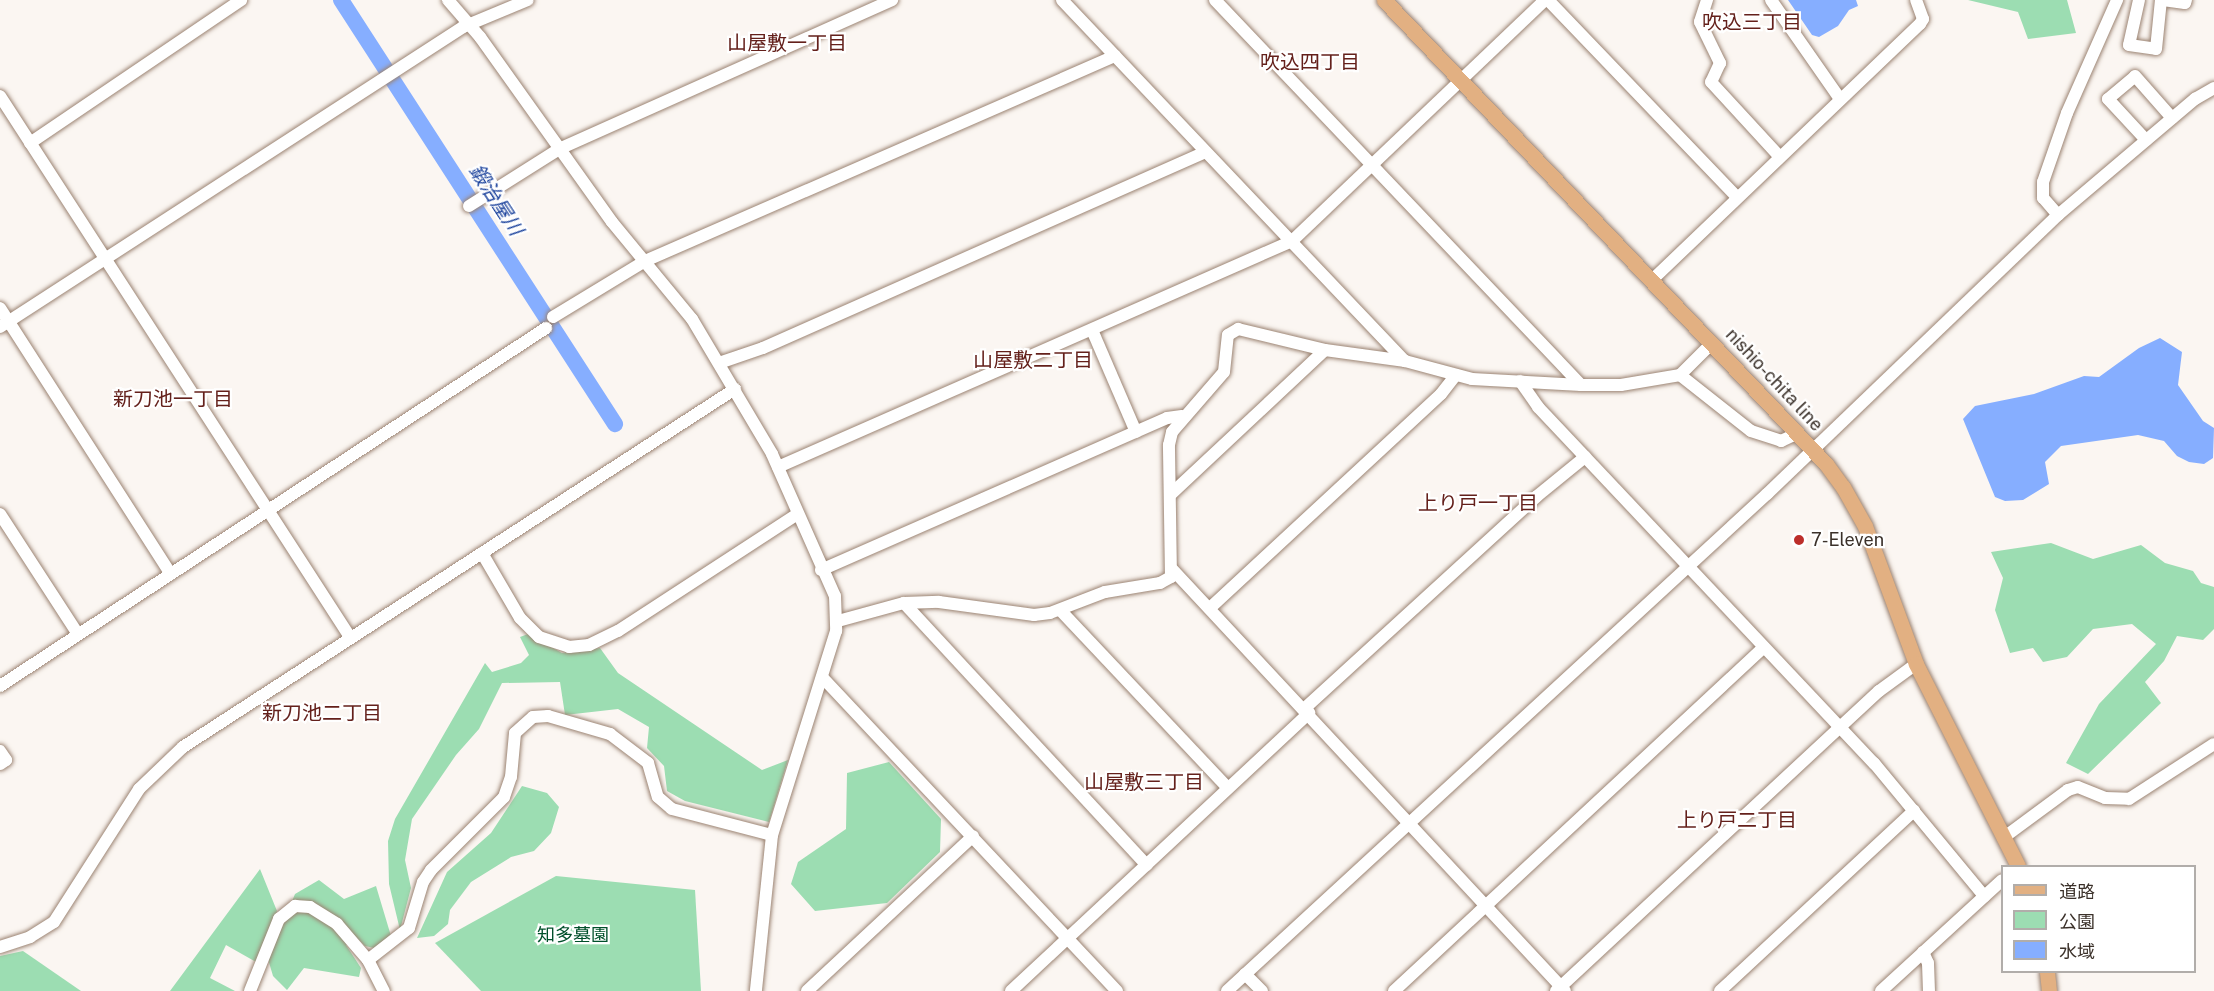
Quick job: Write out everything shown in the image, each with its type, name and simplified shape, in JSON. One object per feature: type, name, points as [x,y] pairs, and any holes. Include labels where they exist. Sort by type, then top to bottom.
[{"type":"main road","name":"nishio-chita line","points":[[1384,0],[1712,343],[1812,450],[1843,487],[1865,526],[1916,664],[2017,865]]},
{"type":"main road","points":[[2047,973],[2049,991]]},
{"type":"street","points":[[30,143],[241,0]]},
{"type":"street","points":[[448,0],[471,25],[559,149],[692,319],[735,389],[778,468],[796,515],[835,596],[838,621],[772,836],[756,991]]},
{"type":"street","points":[[4,324],[390,75],[471,25],[528,0]]},
{"type":"street","points":[[473,204],[559,149],[892,0]]},
{"type":"street","points":[[1062,0],[1405,361]]},
{"type":"street","points":[[1215,0],[1581,385]]},
{"type":"street","points":[[778,468],[1292,241],[1546,0],[1736,196]]},
{"type":"street","points":[[1707,0],[1701,22],[1720,63],[1711,82],[1779,156]]},
{"type":"street","points":[[1771,0],[1840,99]]},
{"type":"street","points":[[1652,280],[1736,196],[1922,22],[1916,0]]},
{"type":"street","points":[[2058,215],[2043,198],[2043,182],[2067,113],[2118,0]]},
{"type":"street","points":[[2139,0],[2129,45],[2156,49],[2160,0],[2186,0]]},
{"type":"street","points":[[553,317],[645,261],[1115,56]]},
{"type":"street","points":[[2146,140],[2108,99],[2135,76],[2172,118]]},
{"type":"street","points":[[1227,991],[1812,450],[2058,215],[2172,118],[2214,88]]},
{"type":"street","points":[[0,96],[350,637]]},
{"type":"street","points":[[719,363],[763,348],[1206,152]]},
{"type":"street","points":[[0,308],[4,324],[171,574]]},
{"type":"street","points":[[0,686],[546,328]]},
{"type":"street","points":[[838,621],[904,603],[939,602],[1034,615],[1061,611],[1105,592],[1160,583],[1171,577],[1173,570],[1169,445],[1182,416],[1224,372],[1228,335],[1238,329],[1325,350],[1405,361],[1472,380],[1581,385],[1621,385],[1680,375],[1712,343]]},
{"type":"street","points":[[1092,330],[1136,432]]},
{"type":"street","points":[[1170,495],[1325,350]]},
{"type":"street","points":[[1211,607],[1442,394],[1456,375]]},
{"type":"street","points":[[1680,375],[1751,431],[1781,441],[1796,434]]},
{"type":"street","points":[[1520,381],[1524,392],[1840,728],[1914,811],[1984,896]]},
{"type":"street","points":[[0,948],[30,938],[54,922],[139,789],[159,767],[183,747],[735,389]]},
{"type":"street","points":[[821,570],[1167,418],[1182,416]]},
{"type":"street","points":[[1011,991],[1537,496],[1586,457]]},
{"type":"street","points":[[0,514],[78,634]]},
{"type":"street","points":[[482,553],[520,618],[539,637],[569,647],[589,645],[618,631],[796,515]]},
{"type":"street","points":[[1173,570],[1211,607],[1307,710],[1560,990],[1840,728],[1916,664]]},
{"type":"street","points":[[904,603],[1147,865]]},
{"type":"street","points":[[1061,611],[1228,788]]},
{"type":"street","points":[[1394,991],[1764,647]]},
{"type":"street","points":[[822,677],[1117,991]]},
{"type":"street","points":[[368,960],[409,928],[423,882],[431,870],[504,797],[511,777],[515,733],[533,717],[548,716],[610,734],[648,763],[658,797],[672,809],[772,836]]},
{"type":"street","points":[[2003,838],[2068,790],[2078,788],[2105,798],[2129,799],[2214,744]]},
{"type":"street","points":[[0,751],[6,760],[0,764]]},
{"type":"street","points":[[1720,991],[1914,811]]},
{"type":"street","points":[[807,991],[973,836]]},
{"type":"street","points":[[1881,991],[2001,881]]},
{"type":"street","points":[[250,991],[279,919],[295,906],[310,907],[323,913],[368,960],[384,991]]},
{"type":"street","points":[[1923,952],[1928,963],[1929,991]]},
{"type":"street","points":[[1245,974],[1262,991]]},
{"type":"green space","points":[[1968,0],[2067,0],[2076,33],[2028,39],[2018,12]]},
{"type":"green space","points":[[2051,543],[2093,559],[2141,545],[2165,563],[2193,571],[2201,583],[2214,587],[2214,629],[2203,640],[2177,636],[2164,661],[2145,682],[2161,703],[2088,774],[2066,763],[2099,704],[2156,644],[2132,624],[2093,629],[2067,657],[2043,662],[2033,648],[2010,653],[1995,610],[2003,578],[1991,552]]},
{"type":"green space","points":[[528,634],[562,653],[600,648],[618,673],[762,770],[788,760],[769,822],[685,801],[667,791],[664,766],[647,748],[649,727],[618,709],[565,715],[560,682],[502,683],[479,729],[456,755],[412,819],[405,860],[411,888],[400,930],[389,884],[388,841],[395,819],[485,663],[492,672],[521,663],[529,655],[520,637]]},
{"type":"green space","points":[[889,762],[941,819],[940,852],[887,903],[815,911],[791,884],[798,862],[846,829],[847,773]]},
{"type":"green space","points":[[522,786],[547,793],[559,807],[551,833],[534,851],[511,857],[471,882],[450,910],[448,924],[434,936],[417,938],[447,872],[491,833]]},
{"type":"green space","points":[[260,869],[277,911],[256,962],[226,945],[210,978],[235,991],[170,991]]},
{"type":"green space","name":"知多墓園","points":[[556,876],[695,890],[701,991],[481,991],[435,943]]},
{"type":"green space","points":[[319,880],[344,899],[376,886],[391,936],[374,948],[365,946],[356,937],[346,945],[361,968],[359,977],[304,968],[287,990],[273,976],[268,959],[295,894]]},
{"type":"green space","points":[[23,951],[81,991],[0,991],[0,956]]},
{"type":"water","points":[[1788,0],[1856,0],[1858,6],[1849,10],[1838,26],[1819,37],[1812,35]]},
{"type":"water","points":[[2160,338],[2182,352],[2178,385],[2203,421],[2214,428],[2213,458],[2204,464],[2189,462],[2177,456],[2164,441],[2138,435],[2061,446],[2045,462],[2049,484],[2023,500],[2005,501],[1995,497],[1963,419],[1975,406],[2034,394],[2084,376],[2099,377],[2139,348]]},
{"type":"waterway","name":"鍛治屋川","points":[[341,0],[615,424]]},
{"type":"place","name":"7-Eleven","points":[[1799,540]]},
{"type":"district","name":"吹込三丁目","points":[[1752,22]]},
{"type":"district","name":"山屋敷一丁目","points":[[787,43]]},
{"type":"district","name":"吹込四丁目","points":[[1310,62]]},
{"type":"district","name":"山屋敷二丁目","points":[[1033,360]]},
{"type":"district","name":"新刀池一丁目","points":[[173,399]]},
{"type":"district","name":"上り戸一丁目","points":[[1478,503]]},
{"type":"district","name":"新刀池二丁目","points":[[322,713]]},
{"type":"district","name":"山屋敷三丁目","points":[[1144,782]]},
{"type":"district","name":"上り戸二丁目","points":[[1737,820]]}]
